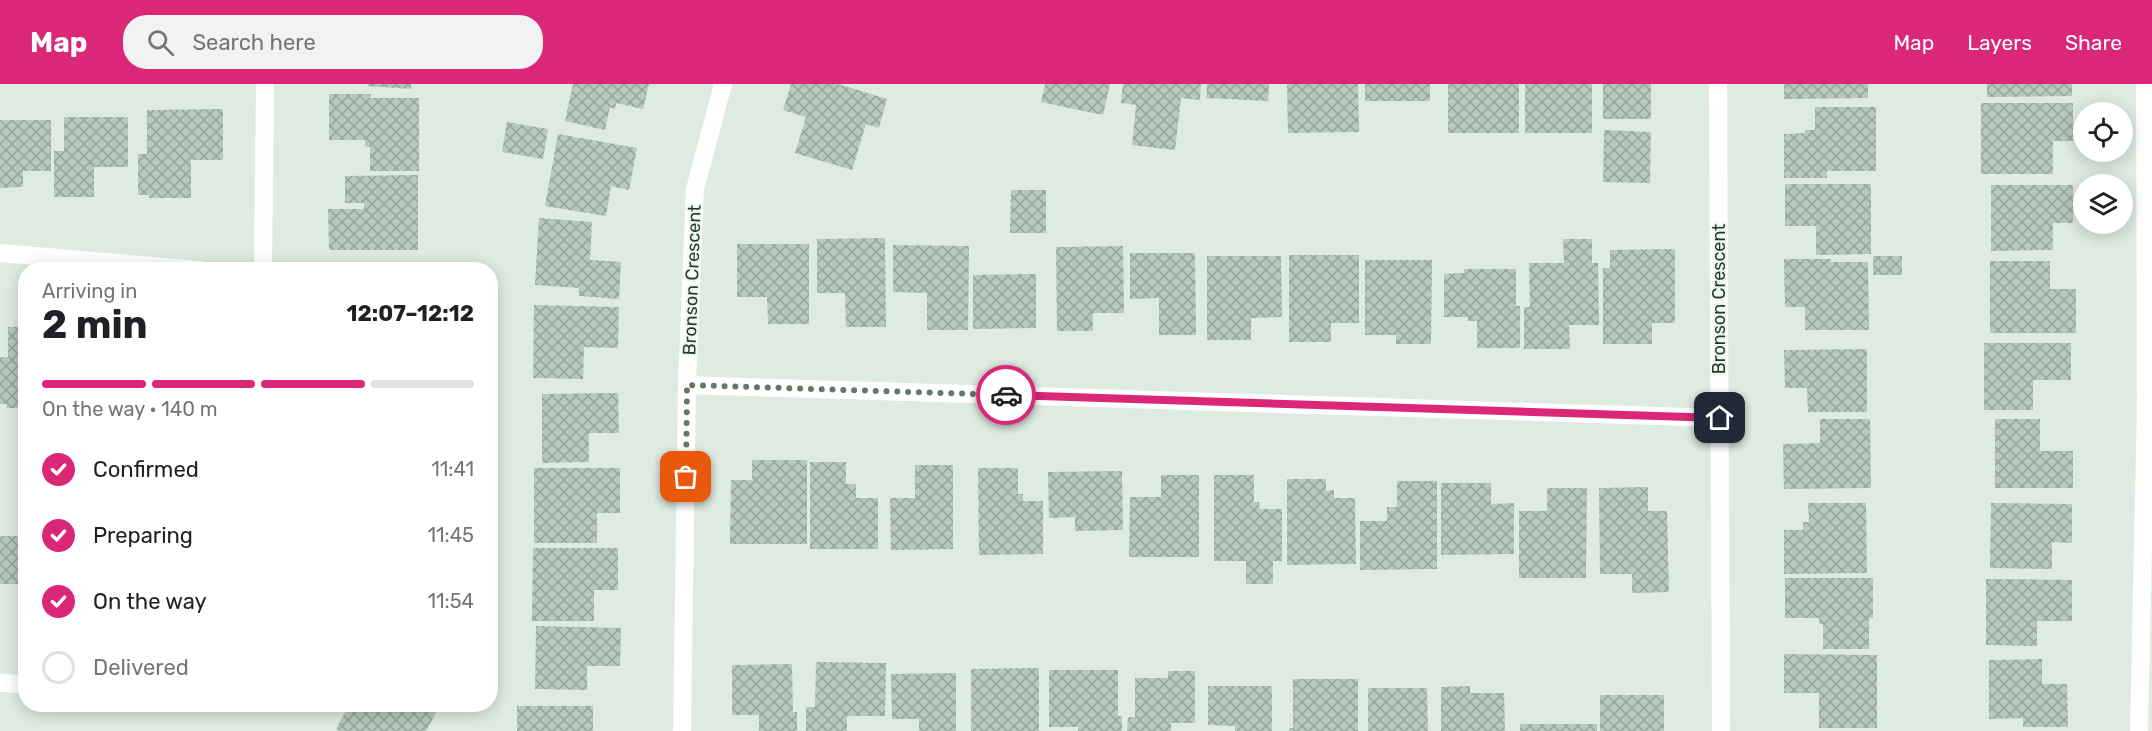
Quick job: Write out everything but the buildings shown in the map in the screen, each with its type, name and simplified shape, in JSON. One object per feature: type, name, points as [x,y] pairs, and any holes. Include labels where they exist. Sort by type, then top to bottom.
[{"type":"street","points":[[263,262],[265,84]]},
{"type":"street","name":"Bronson Crescent","points":[[682,731],[687,385],[695,189],[723,84]]},
{"type":"street","name":"Bronson Crescent","points":[[1718,84],[1721,731]]},
{"type":"street","points":[[2139,731],[2149,404],[2145,84]]},
{"type":"street","points":[[0,253],[106,262]]},
{"type":"street","points":[[687,385],[1720,418]]},
{"type":"street","points":[[0,683],[18,684]]},
{"type":"way so far","points":[[686,477],[687,385],[1006,395]]},
{"type":"route","points":[[1006,395],[1720,418]]}]
